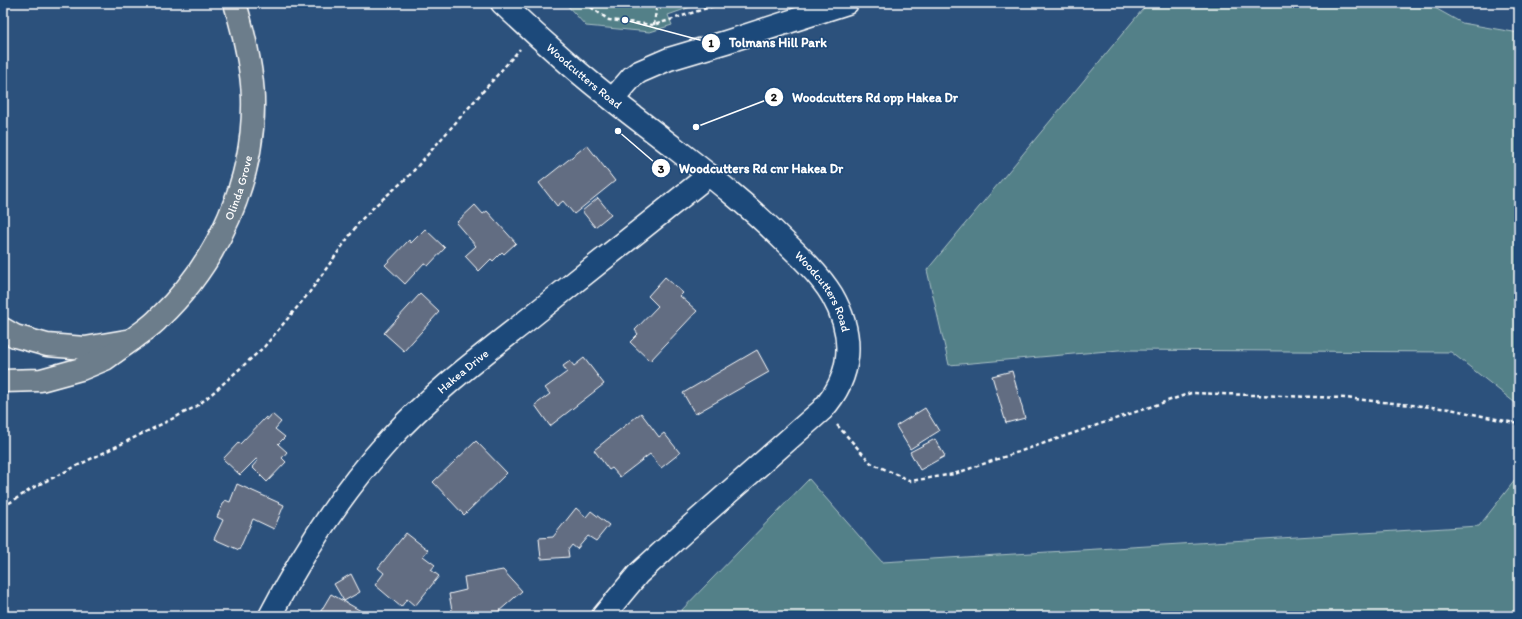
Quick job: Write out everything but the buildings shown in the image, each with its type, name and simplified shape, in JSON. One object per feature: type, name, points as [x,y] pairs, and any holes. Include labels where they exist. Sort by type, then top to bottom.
[{"type":"main road","name":"Olinda Grove","points":[[3,381],[41,380],[80,369],[105,359],[159,319],[179,297],[199,271],[215,246],[231,215],[243,182],[252,132],[253,98],[245,36],[235,3]]},
{"type":"main road","points":[[3,329],[15,336],[47,345],[86,348],[133,339]]},
{"type":"street","name":"Woodcutters Road","points":[[502,3],[570,65],[709,175],[763,220],[803,258],[832,295],[846,330],[848,358],[840,385],[833,398],[822,410],[685,530],[638,574],[603,616]]},
{"type":"street","points":[[613,99],[632,77],[669,59],[847,3]]},
{"type":"street","name":"Hakea Drive","points":[[270,616],[306,550],[338,503],[391,438],[443,387],[709,175]]},
{"type":"path","points":[[585,3],[609,20],[654,25],[723,3]]},
{"type":"path","points":[[654,25],[657,3]]},
{"type":"path","points":[[3,507],[36,486],[197,406],[216,392],[264,347],[309,293],[360,221],[408,177],[534,32]]},
{"type":"path","points":[[822,410],[871,463],[911,481],[954,474],[1191,393],[1345,398],[1450,409],[1519,424]]},
{"type":"green space","points":[[565,3],[702,3],[668,15],[672,25],[650,32],[586,26]]},
{"type":"green space","points":[[1141,3],[1426,3],[1462,23],[1519,33],[1519,406],[1451,352],[1119,350],[949,365],[927,270],[1147,4]]},
{"type":"green space","points":[[1519,475],[1519,616],[676,616],[809,479],[882,562],[1479,526]]},
{"type":"place","name":"Tolmans Hill Park","points":[[625,20]]},
{"type":"place","name":"Woodcutters Rd opp Hakea Dr","points":[[696,127]]},
{"type":"place","name":"Woodcutters Rd cnr Hakea Dr","points":[[618,131]]}]
